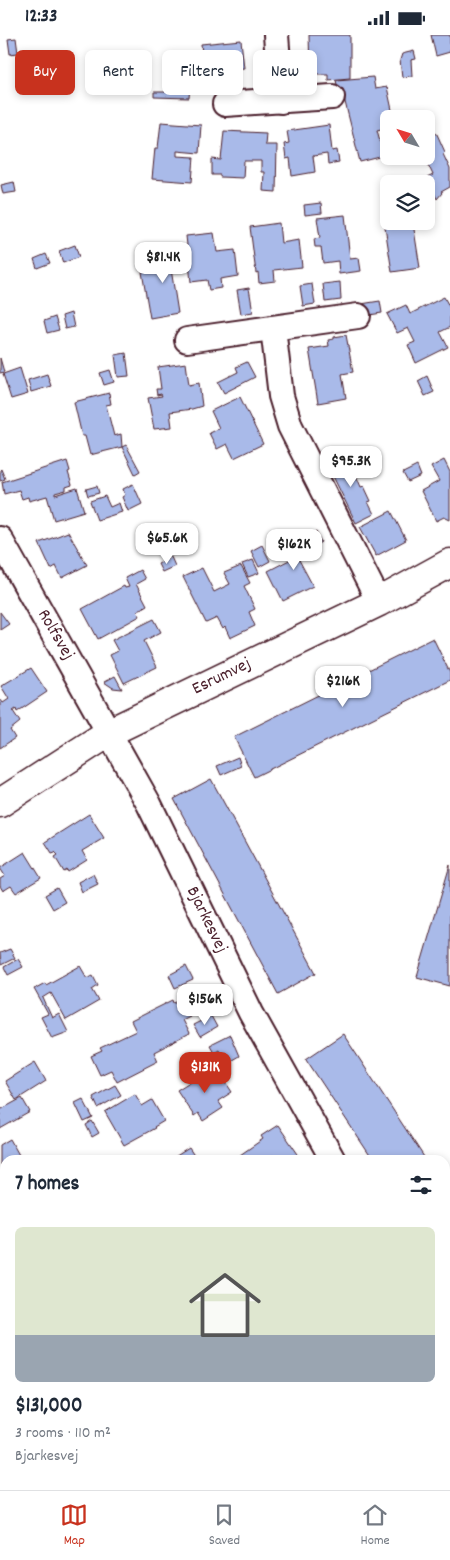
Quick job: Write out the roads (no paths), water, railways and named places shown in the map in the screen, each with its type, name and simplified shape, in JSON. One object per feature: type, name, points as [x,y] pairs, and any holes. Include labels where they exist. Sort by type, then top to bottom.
[{"type":"street","points":[[276,35],[280,101]]},
{"type":"street","points":[[225,104],[332,97]]},
{"type":"street","points":[[188,340],[358,316]]},
{"type":"street","points":[[273,328],[281,396],[290,426],[378,602]]},
{"type":"street","name":"Rolfsvej","points":[[0,539],[110,732]]},
{"type":"street","name":"Esrumvej","points":[[0,803],[110,732],[378,602],[450,563]]},
{"type":"street","name":"Bjarkesvej","points":[[110,732],[148,804],[251,1013],[330,1155]]}]
